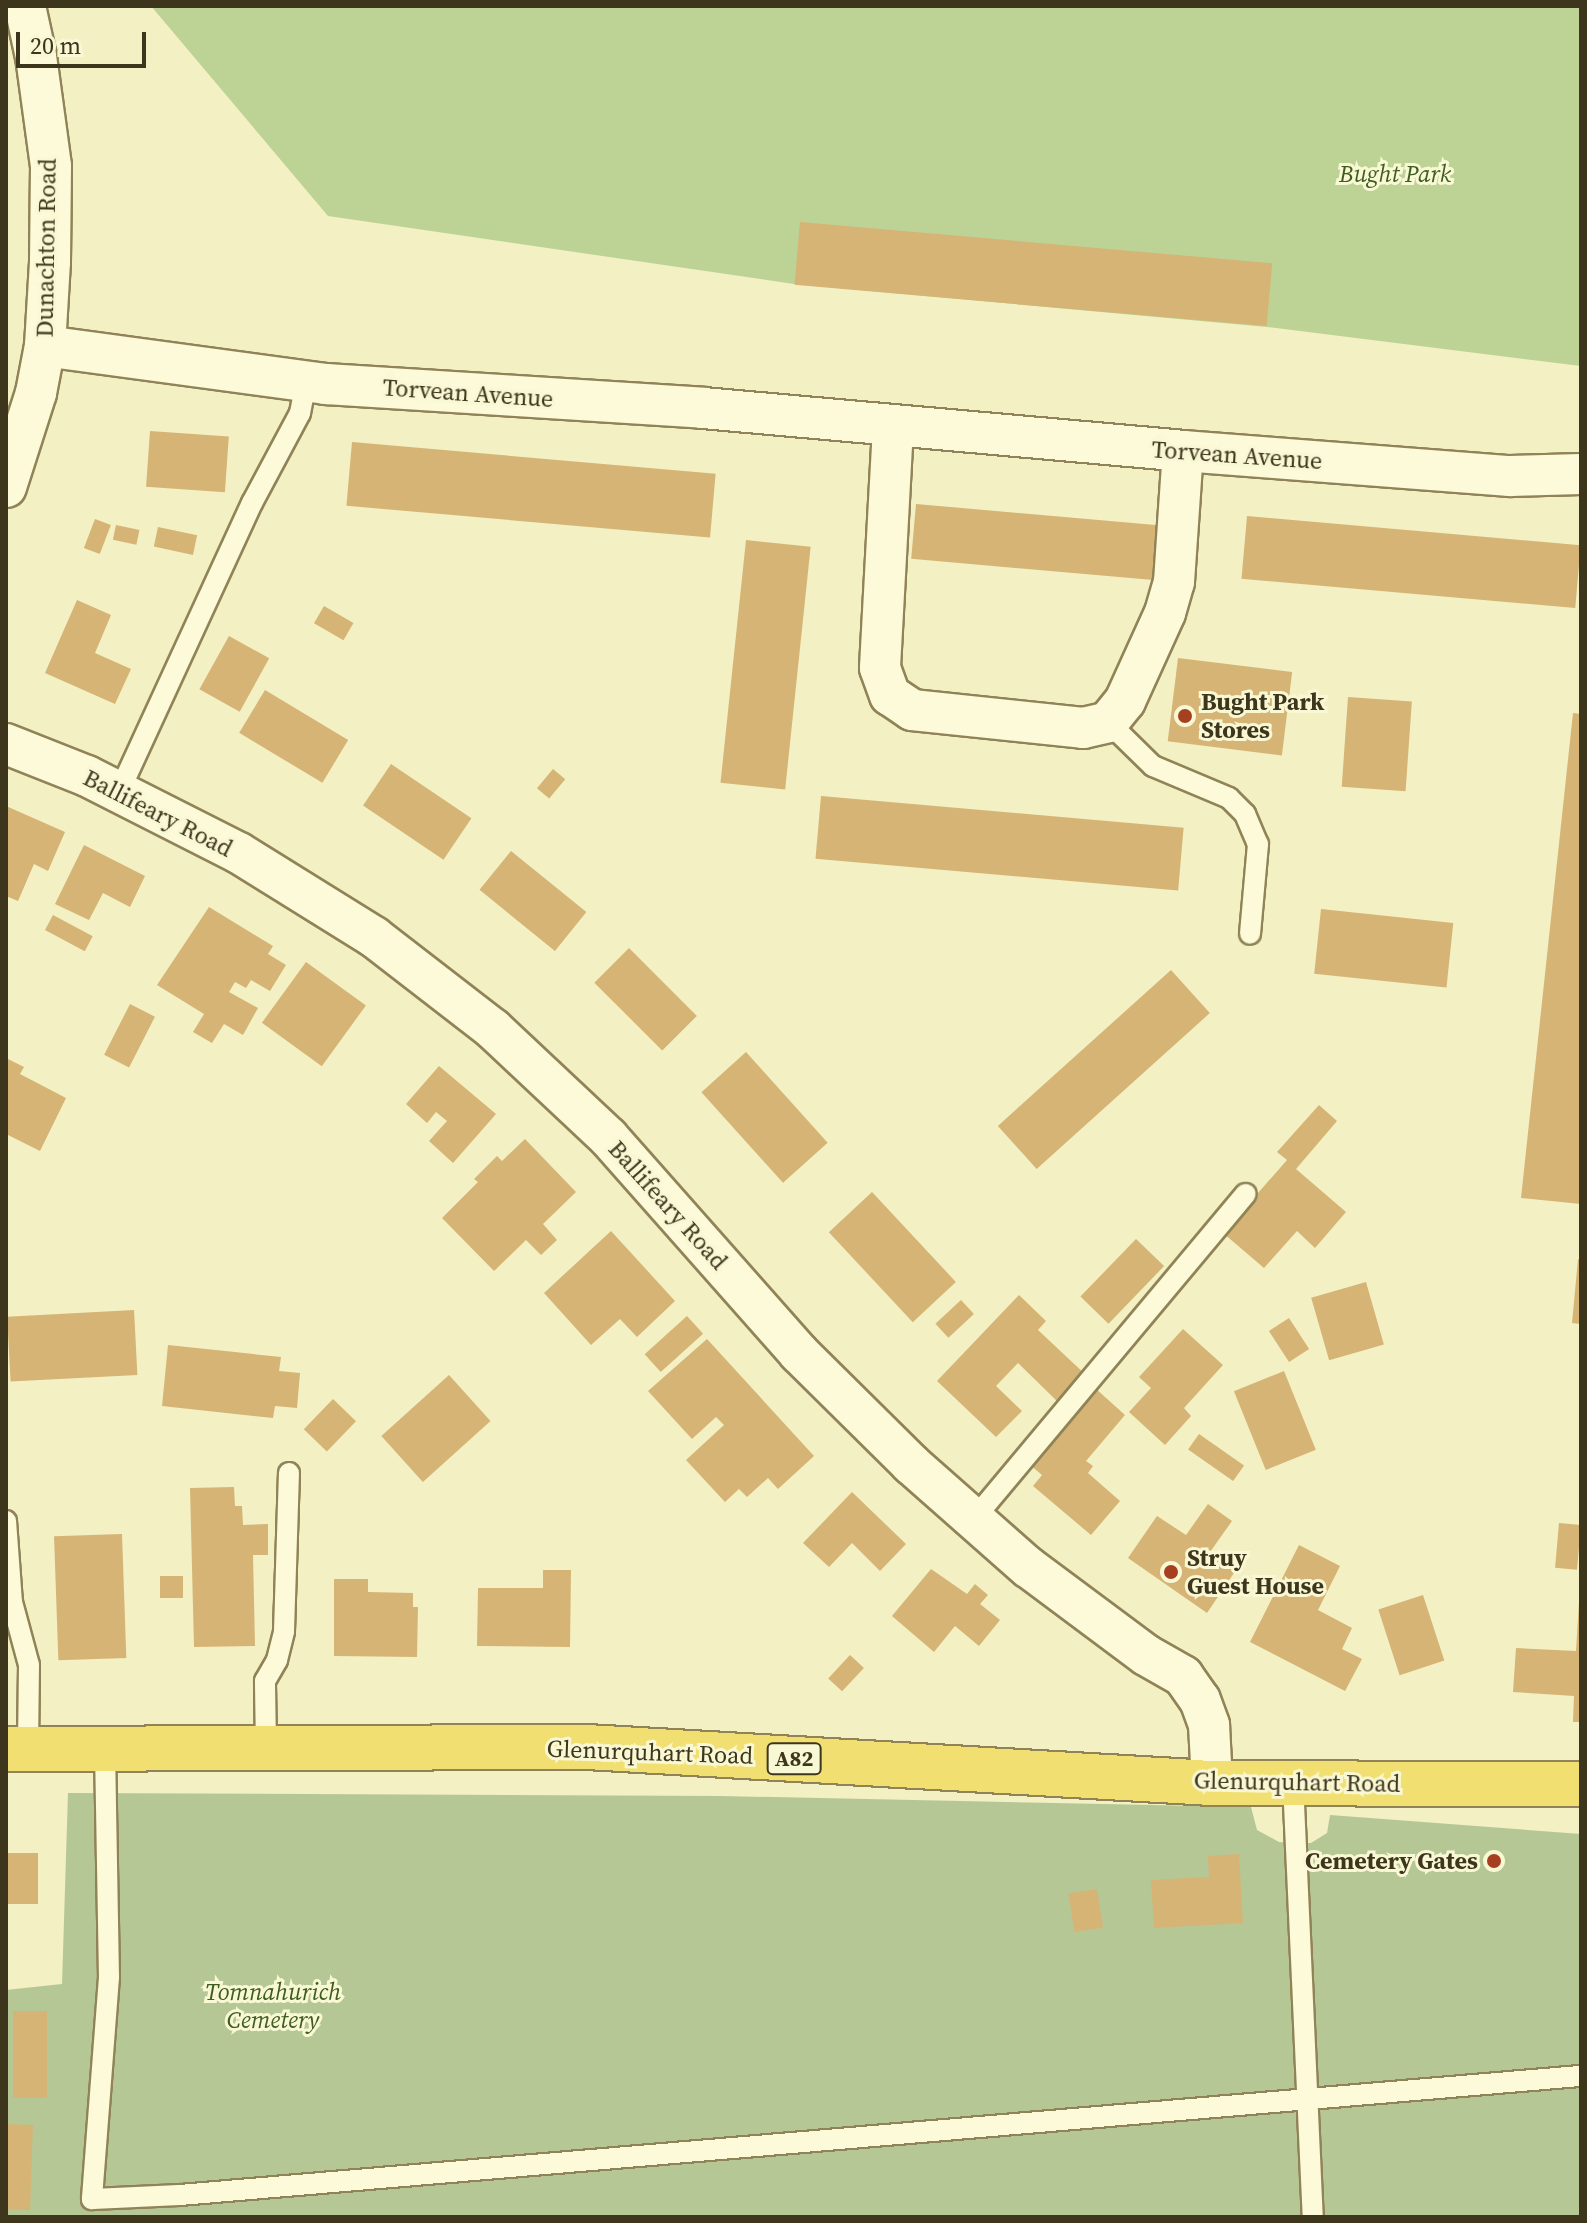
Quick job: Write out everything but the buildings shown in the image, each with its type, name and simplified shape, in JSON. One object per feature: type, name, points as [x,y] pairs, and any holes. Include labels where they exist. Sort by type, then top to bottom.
[{"type":"highway","name":"Glenurquhart Road","points":[[17,1749],[587,1747],[1212,1783],[1581,1784]]},
{"type":"street","name":"Dunachton Road","points":[[6,487],[36,393],[45,346],[51,166],[25,6]]},
{"type":"street","name":"Torvean Avenue","points":[[45,346],[306,381],[703,408],[893,427],[1510,476],[1581,474]]},
{"type":"street","points":[[893,427],[880,668],[890,695],[912,710],[1083,728],[1108,722],[1125,701],[1171,593],[1183,451]]},
{"type":"street","name":"Ballifeary Road","points":[[6,744],[119,792],[239,853],[374,937],[493,1029],[608,1137],[799,1353],[973,1520],[1071,1600],[1146,1655],[1183,1676],[1200,1700],[1209,1725],[1212,1783]]},
{"type":"lane","points":[[119,792],[252,503],[300,413],[306,381]]},
{"type":"lane","points":[[1108,722],[1153,766],[1229,798],[1245,814],[1258,844],[1250,934]]},
{"type":"lane","points":[[973,1520],[1246,1194]]},
{"type":"lane","points":[[266,1748],[265,1681],[277,1660],[284,1631],[289,1473]]},
{"type":"lane","points":[[6,1521],[12,1602],[29,1665],[17,1749]]},
{"type":"lane","points":[[105,1749],[109,1977],[92,2199],[196,2194],[1581,2076]]},
{"type":"lane","points":[[1293,1782],[1293,1843],[1310,2099],[1313,2217]]},
{"type":"green space","name":"Bught Park","points":[[151,6],[1581,6],[1581,366],[1267,327],[794,284],[328,216]]},
{"type":"green space","name":"Tomnahurich Cemetery","points":[[68,1793],[720,1796],[1251,1807],[1257,1830],[1279,1842],[1311,1843],[1327,1833],[1330,1815],[1581,1834],[1581,2217],[6,2217],[6,1990],[62,1984]]},
{"type":"place","name":"Bught Park Stores","points":[[1185,716]]},
{"type":"place","name":"Struy Guest House","points":[[1171,1572]]},
{"type":"place","name":"Cemetery Gates","points":[[1494,1861]]}]
